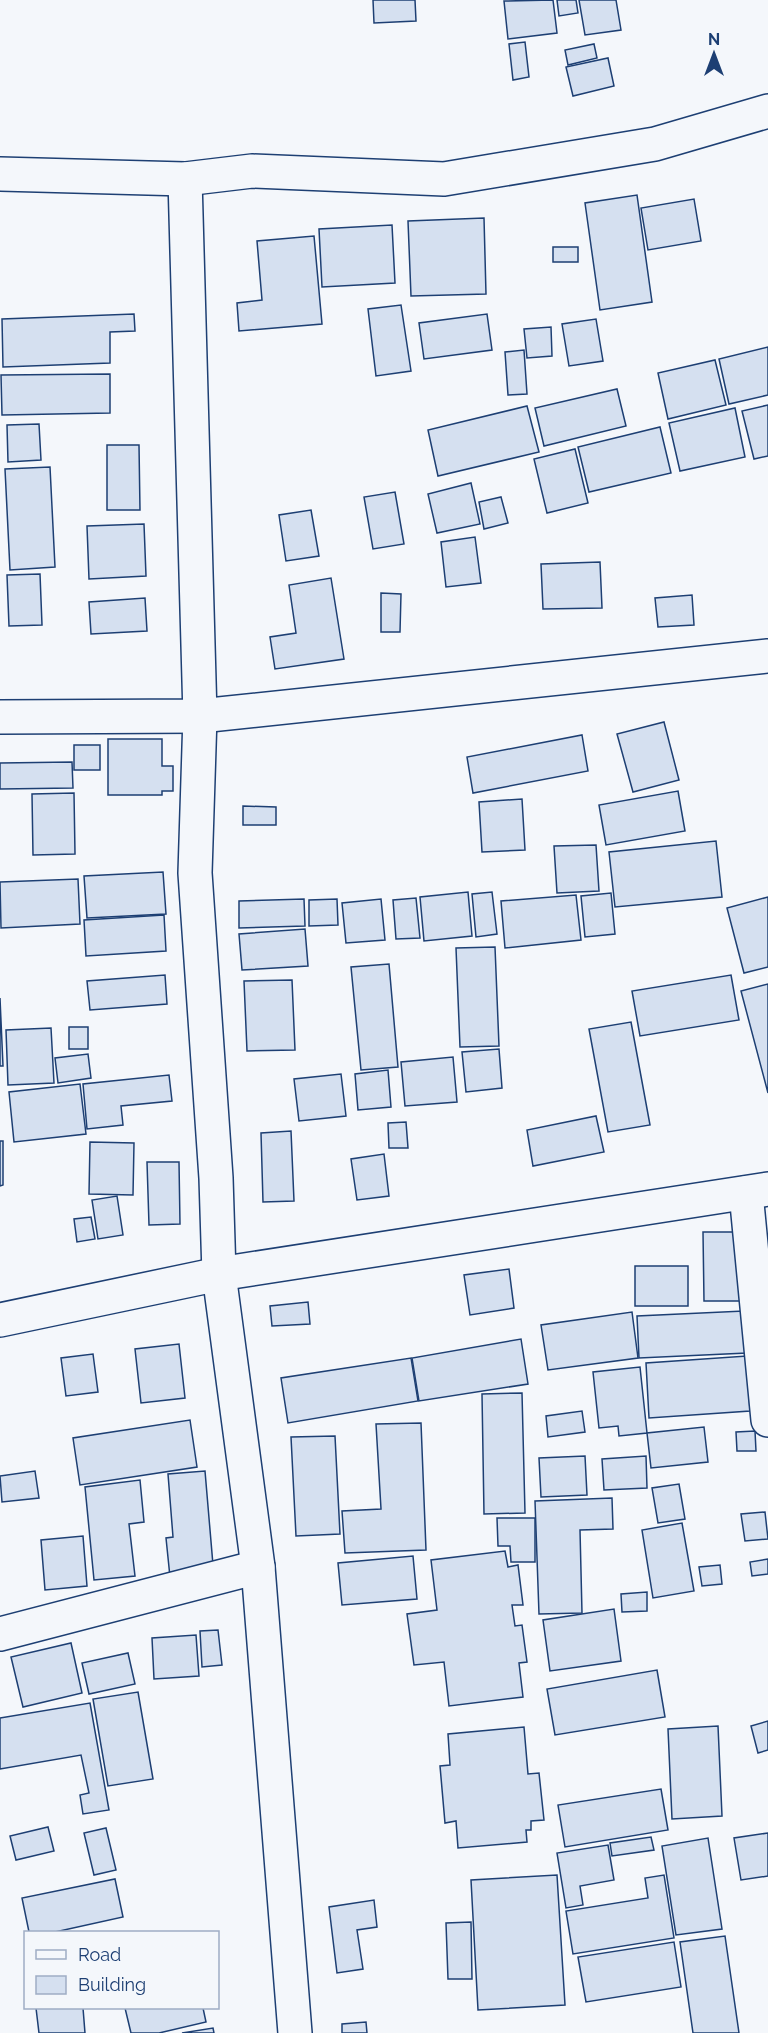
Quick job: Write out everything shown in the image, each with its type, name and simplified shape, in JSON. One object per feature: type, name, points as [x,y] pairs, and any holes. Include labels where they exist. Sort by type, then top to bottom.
[{"type":"street","points":[[0,174],[185,179],[252,171],[444,179],[656,144],[768,111]]},
{"type":"street","points":[[185,179],[200,716],[195,873],[216,1178],[219,1274],[258,1568],[294,2033]]},
{"type":"street","points":[[0,717],[200,716],[768,656]]},
{"type":"street","points":[[0,1320],[219,1274],[757,1191],[768,1420]]},
{"type":"street","points":[[0,1634],[258,1568]]},
{"type":"building","points":[[373,0],[415,0],[416,21],[374,23]]},
{"type":"building","points":[[553,0],[557,33],[508,39],[504,1]]},
{"type":"building","points":[[557,0],[576,0],[578,13],[559,16]]},
{"type":"building","points":[[579,0],[616,0],[621,30],[585,35]]},
{"type":"building","points":[[525,42],[529,77],[513,80],[509,44]]},
{"type":"building","points":[[594,44],[597,58],[568,65],[565,50]]},
{"type":"building","points":[[608,58],[614,86],[573,96],[566,67]]},
{"type":"building","points":[[637,195],[652,302],[600,310],[585,203]]},
{"type":"building","points":[[694,199],[701,241],[648,250],[641,208]]},
{"type":"building","points":[[484,218],[486,294],[411,296],[408,221]]},
{"type":"building","points":[[392,225],[395,283],[322,287],[319,229]]},
{"type":"building","points":[[314,236],[322,324],[239,331],[237,303],[262,300],[257,241]]},
{"type":"building","points":[[553,247],[578,247],[578,262],[553,262]]},
{"type":"building","points":[[401,305],[411,371],[376,376],[368,309]]},
{"type":"building","points":[[134,314],[135,331],[110,332],[110,363],[3,367],[2,319]]},
{"type":"building","points":[[487,314],[492,350],[424,359],[419,323]]},
{"type":"building","points":[[596,319],[603,361],[569,366],[562,324]]},
{"type":"building","points":[[551,327],[552,356],[527,358],[524,329]]},
{"type":"building","points":[[768,347],[768,395],[729,404],[719,359]]},
{"type":"building","points":[[524,350],[527,394],[508,395],[505,352]]},
{"type":"building","points":[[715,360],[726,405],[668,419],[658,373]]},
{"type":"building","points":[[110,374],[110,413],[2,415],[1,375]]},
{"type":"building","points":[[617,389],[626,426],[544,446],[535,408]]},
{"type":"building","points":[[768,405],[768,456],[754,459],[742,411]]},
{"type":"building","points":[[527,406],[539,452],[438,476],[428,430]]},
{"type":"building","points":[[735,408],[745,457],[680,471],[669,423]]},
{"type":"building","points":[[39,424],[41,460],[8,462],[7,425]]},
{"type":"building","points":[[660,427],[671,473],[589,492],[578,447]]},
{"type":"building","points":[[107,445],[139,445],[140,510],[107,510]]},
{"type":"building","points":[[575,449],[588,503],[547,513],[534,459]]},
{"type":"building","points":[[50,467],[55,567],[10,570],[5,469]]},
{"type":"building","points":[[471,483],[480,524],[437,533],[428,494]]},
{"type":"building","points":[[395,492],[404,544],[373,549],[364,497]]},
{"type":"building","points":[[501,497],[508,523],[484,529],[479,502]]},
{"type":"building","points":[[311,510],[319,556],[286,561],[279,515]]},
{"type":"building","points":[[144,524],[146,576],[89,579],[87,526]]},
{"type":"building","points":[[475,537],[481,583],[446,587],[441,542]]},
{"type":"building","points":[[600,562],[602,608],[543,609],[541,564]]},
{"type":"building","points":[[40,574],[42,625],[9,626],[7,575]]},
{"type":"building","points":[[331,578],[344,659],[275,669],[270,637],[296,633],[289,585]]},
{"type":"building","points":[[381,593],[401,594],[400,632],[381,632]]},
{"type":"building","points":[[692,595],[694,625],[658,627],[655,598]]},
{"type":"building","points":[[145,598],[147,631],[91,634],[89,602]]},
{"type":"building","points":[[664,722],[679,780],[633,792],[617,734]]},
{"type":"building","points":[[582,735],[588,771],[473,793],[467,757]]},
{"type":"building","points":[[108,739],[162,739],[162,766],[173,766],[173,791],[162,791],[162,795],[108,795]]},
{"type":"building","points":[[74,745],[100,745],[100,770],[74,770]]},
{"type":"building","points":[[72,762],[73,788],[0,789],[0,763]]},
{"type":"building","points":[[678,791],[685,831],[606,845],[599,805]]},
{"type":"building","points":[[74,793],[75,854],[33,855],[32,794]]},
{"type":"building","points":[[522,799],[525,850],[482,852],[479,802]]},
{"type":"building","points":[[243,806],[276,807],[276,825],[243,825]]},
{"type":"building","points":[[716,841],[722,897],[615,907],[609,852]]},
{"type":"building","points":[[596,845],[599,891],[557,893],[554,846]]},
{"type":"building","points":[[163,872],[166,914],[87,918],[84,876]]},
{"type":"building","points":[[78,879],[80,924],[1,928],[0,882]]},
{"type":"building","points":[[468,892],[472,936],[424,941],[420,897]]},
{"type":"building","points":[[492,892],[497,934],[476,937],[472,894]]},
{"type":"building","points":[[611,893],[615,934],[585,937],[581,896]]},
{"type":"building","points":[[576,895],[581,940],[505,948],[501,901]]},
{"type":"building","points":[[768,897],[768,967],[744,973],[727,908]]},
{"type":"building","points":[[416,898],[420,938],[396,939],[393,900]]},
{"type":"building","points":[[304,899],[305,926],[239,928],[239,901]]},
{"type":"building","points":[[337,899],[338,925],[309,926],[309,900]]},
{"type":"building","points":[[381,899],[385,940],[346,943],[342,903]]},
{"type":"building","points":[[164,915],[166,951],[86,956],[84,920]]},
{"type":"building","points":[[305,929],[308,966],[242,970],[239,934]]},
{"type":"building","points":[[495,947],[499,1046],[460,1047],[456,948]]},
{"type":"building","points":[[389,964],[398,1067],[361,1070],[351,967]]},
{"type":"building","points":[[165,975],[167,1004],[90,1010],[87,981]]},
{"type":"building","points":[[731,975],[739,1020],[640,1036],[632,991]]},
{"type":"building","points":[[292,980],[295,1050],[247,1051],[244,981]]},
{"type":"building","points":[[768,984],[768,1093],[741,991]]},
{"type":"building","points":[[0,998],[3,1066],[0,1066]]},
{"type":"building","points":[[631,1022],[650,1125],[608,1132],[589,1029]]},
{"type":"building","points":[[69,1027],[88,1027],[88,1049],[69,1049]]},
{"type":"building","points":[[51,1028],[54,1083],[8,1085],[6,1030]]},
{"type":"building","points":[[499,1049],[502,1088],[466,1092],[462,1052]]},
{"type":"building","points":[[88,1054],[91,1078],[58,1083],[55,1058]]},
{"type":"building","points":[[453,1057],[457,1102],[405,1106],[401,1062]]},
{"type":"building","points":[[388,1070],[391,1107],[358,1110],[355,1074]]},
{"type":"building","points":[[341,1074],[346,1116],[299,1121],[294,1079]]},
{"type":"building","points":[[169,1075],[172,1101],[121,1106],[123,1125],[87,1129],[83,1084]]},
{"type":"building","points":[[80,1084],[86,1134],[14,1142],[9,1092]]},
{"type":"building","points":[[596,1116],[604,1152],[533,1166],[527,1130]]},
{"type":"building","points":[[406,1122],[408,1148],[389,1148],[388,1123]]},
{"type":"building","points":[[291,1131],[294,1201],[263,1202],[261,1133]]},
{"type":"building","points":[[0,1141],[3,1141],[3,1185],[0,1186]]},
{"type":"building","points":[[90,1142],[134,1143],[133,1195],[89,1194]]},
{"type":"building","points":[[384,1154],[389,1196],[357,1200],[351,1159]]},
{"type":"building","points":[[147,1162],[179,1162],[180,1224],[149,1225]]},
{"type":"building","points":[[117,1196],[123,1235],[98,1239],[92,1200]]},
{"type":"building","points":[[91,1217],[95,1239],[77,1242],[74,1219]]},
{"type":"building","points":[[703,1232],[743,1232],[744,1301],[704,1301]]},
{"type":"building","points":[[635,1266],[688,1266],[688,1306],[635,1306]]},
{"type":"building","points":[[509,1269],[514,1308],[470,1315],[464,1275]]},
{"type":"building","points":[[308,1302],[310,1324],[272,1326],[270,1306]]},
{"type":"building","points":[[744,1311],[747,1353],[639,1358],[637,1316]]},
{"type":"building","points":[[632,1312],[638,1358],[548,1370],[541,1325]]},
{"type":"building","points":[[521,1339],[528,1384],[419,1401],[412,1358]]},
{"type":"building","points":[[179,1344],[185,1398],[141,1403],[135,1349]]},
{"type":"building","points":[[93,1354],[98,1392],[66,1396],[61,1358]]},
{"type":"building","points":[[747,1356],[750,1411],[649,1418],[646,1363]]},
{"type":"building","points":[[411,1358],[418,1401],[288,1423],[281,1378]]},
{"type":"building","points":[[640,1367],[647,1433],[619,1436],[618,1426],[599,1428],[593,1372]]},
{"type":"building","points":[[522,1393],[525,1513],[484,1514],[482,1394]]},
{"type":"building","points":[[582,1411],[585,1432],[548,1437],[546,1416]]},
{"type":"building","points":[[190,1420],[197,1467],[80,1485],[73,1438]]},
{"type":"building","points":[[421,1423],[426,1550],[345,1553],[342,1511],[381,1509],[376,1424]]},
{"type":"building","points":[[704,1427],[708,1462],[651,1468],[647,1433]]},
{"type":"building","points":[[755,1431],[756,1451],[737,1451],[736,1432]]},
{"type":"building","points":[[335,1436],[340,1534],[296,1536],[291,1437]]},
{"type":"building","points":[[585,1456],[587,1495],[541,1497],[539,1458]]},
{"type":"building","points":[[646,1456],[647,1488],[604,1490],[602,1459]]},
{"type":"building","points":[[35,1471],[39,1498],[2,1502],[0,1476]]},
{"type":"building","points":[[205,1471],[213,1565],[170,1577],[166,1538],[173,1537],[168,1474]]},
{"type":"building","points":[[140,1480],[144,1522],[129,1524],[135,1576],[94,1580],[85,1487]]},
{"type":"building","points":[[679,1484],[685,1519],[658,1523],[652,1488]]},
{"type":"building","points":[[612,1498],[613,1529],[580,1530],[582,1613],[539,1614],[535,1501]]},
{"type":"building","points":[[765,1512],[768,1539],[745,1541],[741,1514]]},
{"type":"building","points":[[497,1518],[535,1518],[535,1562],[511,1562],[510,1546],[498,1546]]},
{"type":"building","points":[[682,1523],[694,1591],[653,1598],[642,1530]]},
{"type":"building","points":[[83,1536],[87,1586],[45,1590],[41,1540]]},
{"type":"building","points":[[505,1551],[508,1567],[518,1565],[523,1605],[512,1605],[515,1626],[522,1625],[527,1662],[519,1663],[523,1697],[449,1706],[444,1662],[414,1665],[407,1614],[437,1610],[431,1560]]},
{"type":"building","points":[[413,1556],[417,1599],[342,1605],[338,1563]]},
{"type":"building","points":[[768,1559],[768,1574],[752,1576],[750,1562]]},
{"type":"building","points":[[720,1565],[722,1584],[702,1586],[699,1567]]},
{"type":"building","points":[[647,1592],[647,1611],[622,1612],[621,1594]]},
{"type":"building","points":[[614,1609],[621,1661],[550,1671],[543,1620]]},
{"type":"building","points":[[218,1630],[222,1665],[202,1667],[200,1631]]},
{"type":"building","points":[[196,1635],[199,1676],[154,1679],[152,1638]]},
{"type":"building","points":[[71,1643],[82,1693],[23,1707],[11,1657]]},
{"type":"building","points":[[128,1653],[135,1684],[89,1694],[82,1663]]},
{"type":"building","points":[[657,1670],[665,1717],[555,1735],[547,1689]]},
{"type":"building","points":[[138,1692],[153,1779],[108,1786],[93,1699]]},
{"type":"building","points":[[90,1703],[109,1810],[83,1814],[80,1795],[89,1793],[81,1755],[0,1769],[0,1718]]},
{"type":"building","points":[[768,1721],[768,1750],[758,1753],[751,1726]]},
{"type":"building","points":[[718,1726],[722,1816],[672,1819],[668,1729]]},
{"type":"building","points":[[524,1727],[528,1774],[539,1773],[544,1820],[531,1821],[531,1830],[526,1830],[527,1842],[458,1848],[456,1821],[445,1823],[440,1766],[450,1765],[448,1734]]},
{"type":"building","points":[[661,1789],[668,1830],[565,1847],[558,1805]]},
{"type":"building","points":[[48,1827],[54,1851],[16,1860],[10,1836]]},
{"type":"building","points":[[106,1828],[116,1870],[94,1875],[84,1833]]},
{"type":"building","points":[[768,1833],[768,1876],[741,1880],[734,1838]]},
{"type":"building","points":[[651,1837],[654,1850],[612,1856],[610,1843]]},
{"type":"building","points":[[708,1838],[722,1929],[676,1935],[662,1846]]},
{"type":"building","points":[[608,1845],[614,1880],[580,1886],[583,1905],[566,1908],[557,1853]]},
{"type":"building","points":[[557,1875],[565,2005],[478,2010],[471,1880]]},
{"type":"building","points":[[664,1875],[674,1938],[573,1954],[566,1911],[648,1898],[645,1878]]},
{"type":"building","points":[[115,1879],[123,1917],[60,1931],[29,1931],[22,1898]]},
{"type":"building","points":[[374,1900],[377,1927],[357,1930],[363,1969],[337,1973],[329,1907]]},
{"type":"building","points":[[471,1922],[472,1979],[448,1979],[446,1923]]},
{"type":"building","points":[[725,1936],[739,2033],[693,2033],[680,1942]]},
{"type":"building","points":[[674,1942],[681,1987],[586,2002],[578,1957]]},
{"type":"building","points":[[36,2009],[83,2009],[85,2033],[39,2033]]},
{"type":"building","points":[[125,2009],[203,2009],[206,2022],[159,2033],[131,2033]]},
{"type":"building","points":[[366,2022],[367,2033],[342,2033],[342,2024]]},
{"type":"building","points":[[213,2028],[214,2033],[182,2033]]}]
